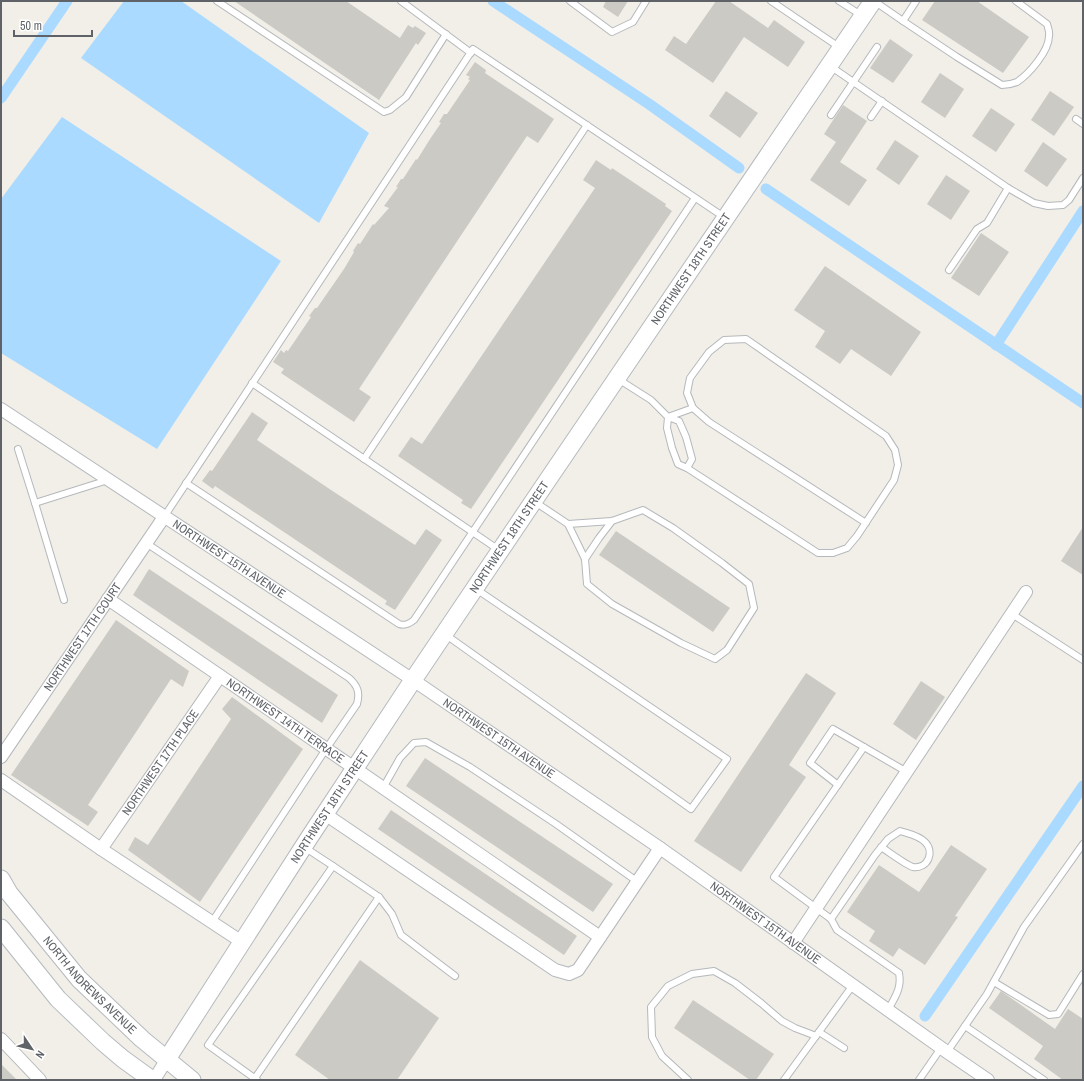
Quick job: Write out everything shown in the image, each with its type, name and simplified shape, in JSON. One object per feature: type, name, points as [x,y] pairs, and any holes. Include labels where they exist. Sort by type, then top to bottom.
[{"type":"street","name":"NORTHWEST 18TH STREET","points":[[153,1080],[303,847],[413,680],[873,1]]},
{"type":"street","name":"NORTHWEST 15TH AVENUE","points":[[1,409],[413,680],[660,848],[988,1080]]},
{"type":"street","name":"NORTHWEST 17TH COURT","points":[[1,757],[164,516]]},
{"type":"street","points":[[793,943],[1026,592]]},
{"type":"street","name":"NORTHWEST 14TH TERRACE","points":[[108,599],[600,937]]},
{"type":"street","name":"NORTHWEST 17TH PLACE","points":[[101,849],[220,676]]},
{"type":"street","points":[[1,780],[101,849],[242,942]]},
{"type":"street","points":[[325,814],[555,970],[569,974],[578,970],[660,848]]},
{"type":"street","name":"NORTH ANDREWS AVENUE","points":[[1,879],[9,893],[79,979],[142,1039],[192,1080]]},
{"type":"street","points":[[1,928],[58,999],[103,1042],[123,1059],[153,1080]]},
{"type":"street","points":[[1,1039],[40,1080]]},
{"type":"lane","points":[[218,1],[384,112],[390,110],[406,97],[446,34]]},
{"type":"lane","points":[[401,1],[471,53]]},
{"type":"lane","points":[[570,1],[612,32],[633,22],[646,1]]},
{"type":"lane","points":[[771,1],[841,48]]},
{"type":"lane","points":[[839,1],[862,16]]},
{"type":"lane","points":[[873,1],[995,81],[1008,85],[1017,81],[1033,68],[1045,52],[1050,37],[1047,24],[1016,1]]},
{"type":"lane","points":[[903,21],[916,1]]},
{"type":"lane","points":[[831,115],[877,47]]},
{"type":"lane","points":[[164,516],[473,49],[725,218]]},
{"type":"lane","points":[[829,65],[1008,188],[1034,203],[1048,206],[1063,205],[1069,200],[1083,178]]},
{"type":"lane","points":[[871,117],[882,101]]},
{"type":"lane","points":[[1076,119],[1083,124]]},
{"type":"lane","points":[[364,459],[587,125]]},
{"type":"lane","points":[[949,270],[977,229],[987,223],[1008,188]]},
{"type":"lane","points":[[186,483],[401,625],[410,624],[473,532],[695,198]]},
{"type":"lane","points":[[668,418],[667,428],[678,464],[687,468],[818,553],[833,553],[847,548],[866,523],[894,480],[898,465],[895,450],[886,436],[746,339],[724,340],[709,352],[690,378],[687,393],[693,408],[708,422],[866,523]]},
{"type":"lane","points":[[617,378],[651,400],[668,418],[679,421],[686,437],[692,459],[687,468]]},
{"type":"lane","points":[[252,383],[500,551]]},
{"type":"lane","points":[[668,418],[693,408]]},
{"type":"lane","points":[[18,449],[64,600]]},
{"type":"lane","points":[[35,503],[108,480]]},
{"type":"lane","points":[[534,501],[568,524],[585,559],[587,584],[612,604],[681,644],[715,659],[727,650],[754,608],[749,584],[673,528],[643,510],[612,521],[568,524]]},
{"type":"lane","points":[[585,559],[612,521]]},
{"type":"lane","points":[[146,542],[354,682],[358,695],[357,704],[212,922]]},
{"type":"lane","points":[[445,634],[691,809],[727,759],[475,588]]},
{"type":"lane","points":[[1012,614],[1083,660]]},
{"type":"lane","points":[[838,785],[810,763],[833,729],[907,772]]},
{"type":"lane","points":[[383,788],[400,758],[414,743],[426,742],[470,767],[556,824],[638,882]]},
{"type":"lane","points":[[864,747],[774,877],[831,919],[837,930],[899,973],[900,981],[898,992],[888,1010]]},
{"type":"lane","points":[[831,919],[881,847],[888,839],[900,831],[915,835],[925,842],[930,849],[930,857],[925,865],[921,867],[912,867],[881,847]]},
{"type":"lane","points":[[919,1080],[965,1026],[987,994],[1024,927],[1083,844]]},
{"type":"lane","points":[[303,847],[379,897],[392,914],[401,935],[455,976]]},
{"type":"lane","points":[[333,866],[208,1045],[256,1079],[379,897]]},
{"type":"lane","points":[[688,1080],[662,1056],[652,1037],[651,1007],[668,986],[692,974],[714,971],[735,983],[782,1021],[795,1028],[817,1034],[844,1048]]},
{"type":"lane","points":[[994,982],[1049,1015],[1058,1014],[1083,974]]},
{"type":"lane","points":[[784,1080],[832,1016],[853,985]]},
{"type":"lane","points":[[965,1026],[1044,1080]]},
{"type":"water","points":[[124,1],[181,1],[369,133],[319,223],[81,58]]},
{"type":"water","points":[[62,117],[281,261],[157,449],[1,353],[1,199]]},
{"type":"building","points":[[234,1],[346,1],[400,38],[408,25],[413,28],[415,26],[426,33],[418,45],[416,43],[379,100]]},
{"type":"building","points":[[606,1],[628,1],[618,17],[603,7]]},
{"type":"building","points":[[716,1],[729,1],[768,28],[774,20],[805,42],[788,67],[744,37],[713,83],[665,50],[674,36],[686,44]]},
{"type":"building","points":[[935,1],[977,1],[1029,37],[1003,73],[922,20]]},
{"type":"building","points":[[890,39],[913,55],[893,83],[870,68]]},
{"type":"building","points":[[475,62],[486,70],[485,73],[554,119],[538,143],[527,136],[359,389],[371,397],[354,422],[281,373],[284,369],[273,362],[281,350],[284,353],[286,350],[288,351],[311,317],[309,316],[315,308],[317,308],[344,269],[358,243],[360,244],[373,224],[374,225],[389,208],[384,206],[398,187],[396,187],[401,179],[403,179],[416,159],[417,160],[441,123],[439,122],[444,114],[447,114],[470,80],[468,79],[470,77],[466,75]]},
{"type":"building","points":[[940,73],[964,89],[945,118],[921,102]]},
{"type":"building","points":[[726,91],[758,113],[740,138],[709,116]]},
{"type":"building","points":[[1050,91],[1074,107],[1054,136],[1031,120]]},
{"type":"building","points":[[843,105],[867,121],[840,162],[867,180],[849,206],[810,180],[836,142],[824,134]]},
{"type":"building","points":[[991,108],[1015,124],[996,152],[972,136]]},
{"type":"building","points":[[895,140],[919,156],[899,185],[876,169]]},
{"type":"building","points":[[1043,142],[1067,159],[1047,187],[1024,171]]},
{"type":"building","points":[[596,160],[611,170],[612,168],[666,204],[665,206],[672,211],[471,509],[461,503],[463,500],[398,456],[411,437],[422,444],[595,188],[583,180]]},
{"type":"building","points":[[946,175],[970,191],[951,220],[927,204]]},
{"type":"building","points":[[981,233],[1009,252],[979,296],[951,278]]},
{"type":"building","points":[[825,266],[921,332],[891,376],[851,349],[840,364],[815,347],[825,331],[794,310]]},
{"type":"building","points":[[252,412],[268,423],[257,440],[331,490],[415,545],[426,529],[442,540],[395,610],[385,604],[387,601],[215,486],[213,489],[202,481],[210,470],[212,471]]},
{"type":"building","points":[[1083,527],[1083,575],[1061,561]]},
{"type":"building","points":[[616,531],[730,608],[713,632],[599,555]]},
{"type":"building","points":[[149,569],[338,695],[322,723],[133,595]]},
{"type":"building","points":[[116,620],[189,671],[183,687],[171,679],[88,805],[98,812],[88,826],[11,775]]},
{"type":"building","points":[[806,673],[836,693],[789,765],[806,777],[741,872],[694,841]]},
{"type":"building","points":[[921,681],[945,697],[916,740],[893,724]]},
{"type":"building","points":[[232,697],[303,749],[200,902],[128,850],[135,837],[148,845],[231,719],[222,709]]},
{"type":"building","points":[[425,758],[613,884],[593,912],[406,786]]},
{"type":"building","points":[[391,810],[577,936],[564,955],[378,829]]},
{"type":"building","points":[[951,845],[987,869],[955,916],[958,917],[925,965],[899,948],[893,957],[869,941],[875,931],[847,912],[879,865],[919,892]]},
{"type":"building","points":[[360,960],[439,1018],[397,1080],[330,1080],[295,1055]]},
{"type":"building","points":[[1001,991],[1055,1029],[1068,1009],[1083,1019],[1083,1080],[1063,1080],[1034,1059],[1043,1046],[989,1008]]},
{"type":"building","points":[[693,1000],[774,1054],[756,1080],[750,1080],[674,1028]]},
{"type":"building","points":[[1,1064],[17,1080],[1,1080]]},
{"type":"waterway","points":[[1,98],[67,1]]},
{"type":"waterway","points":[[493,1],[649,104],[739,168]]},
{"type":"waterway","points":[[766,189],[1083,403]]},
{"type":"waterway","points":[[996,345],[1083,211]]},
{"type":"waterway","points":[[925,1016],[1083,786]]}]
